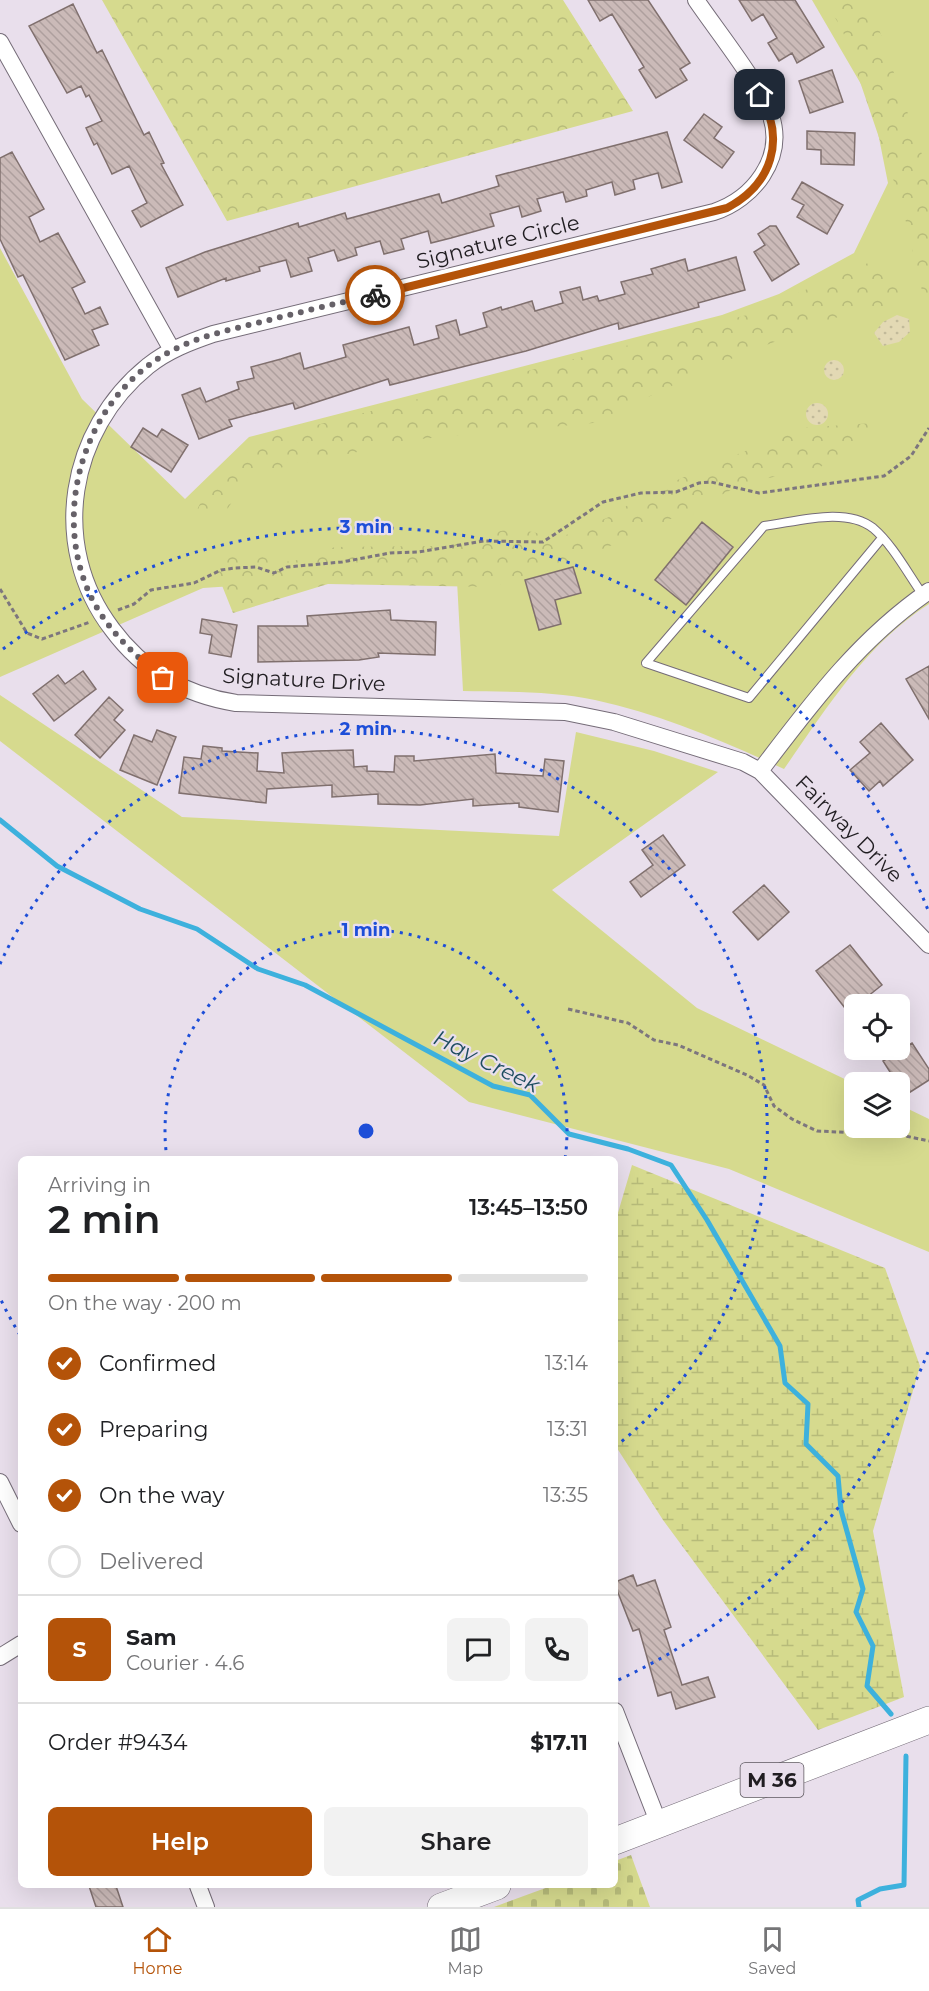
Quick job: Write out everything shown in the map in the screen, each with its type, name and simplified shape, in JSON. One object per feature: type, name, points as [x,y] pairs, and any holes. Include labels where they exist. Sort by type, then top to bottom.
[{"type":"main road","name":"M 36","points":[[618,1839],[929,1720]]},
{"type":"main road","points":[[441,1907],[492,1888]]},
{"type":"street","name":"Signature Circle","points":[[172,350],[213,334],[714,213],[737,202],[757,185],[768,164],[773,143],[772,119],[760,95],[696,0]]},
{"type":"street","points":[[0,42],[172,350]]},
{"type":"street","name":"Signature Drive","points":[[172,350],[150,364],[118,395],[94,433],[81,465],[74,503],[74,533],[84,579],[102,616],[130,651],[163,678],[198,695],[236,703],[565,712],[614,722],[728,756],[760,771]]},
{"type":"street","points":[[760,771],[850,658],[891,620],[926,593]]},
{"type":"street","name":"Fairway Drive","points":[[760,771],[929,945]]},
{"type":"street","points":[[0,1482],[18,1518]]},
{"type":"street","points":[[0,1657],[18,1646]]},
{"type":"street","points":[[618,1719],[659,1824]]},
{"type":"street","points":[[199,1888],[206,1907]]},
{"type":"lane","points":[[882,538],[749,698],[646,663],[764,526],[832,517],[863,522],[882,538],[926,593]]},
{"type":"path","points":[[0,589],[27,633],[42,639],[134,604],[151,590],[194,583],[228,569],[256,567],[274,573],[287,567],[342,562],[390,553],[418,552],[484,541],[543,542],[603,502],[640,493],[676,492],[699,483],[711,482],[759,493],[884,476],[911,456],[929,428]]},
{"type":"path","points":[[568,1009],[628,1023],[654,1040],[678,1045],[747,1075],[764,1084],[774,1106],[792,1119],[818,1131],[901,1136],[929,1142]]},
{"type":"green space","points":[[102,0],[563,0],[633,111],[227,221]]},
{"type":"green space","points":[[812,0],[929,0],[929,604],[906,620],[867,658],[832,701],[784,769],[691,729],[620,706],[563,695],[463,691],[457,581],[326,580],[203,588],[0,677],[0,248],[82,399],[185,499],[249,437],[722,315],[779,294],[854,253],[888,183],[872,103]]},
{"type":"green space","points":[[824,0],[869,0],[929,175],[929,321],[902,205],[842,29]]},
{"type":"green space","points":[[868,263],[904,282],[900,306],[838,317],[718,364],[593,423],[421,439],[269,470],[242,487],[224,514],[194,516],[214,475],[258,440],[747,315]]},
{"type":"green space","points":[[889,422],[836,463],[746,483],[639,534],[556,568],[491,587],[328,584],[233,613],[215,568],[235,552],[291,562],[335,547],[433,546],[514,528],[559,538],[609,517],[647,493],[799,428]]},
{"type":"green space","points":[[0,695],[182,817],[559,836],[576,732],[654,751],[718,772],[552,890],[697,1008],[844,1079],[844,1138],[910,1138],[910,1110],[929,1119],[929,1252],[729,1169],[469,1102],[0,741]]},
{"type":"green space","points":[[632,1165],[885,1268],[920,1366],[873,1531],[904,1697],[818,1730],[663,1520],[618,1450],[618,1213]]},
{"type":"green space","points":[[631,1855],[650,1907],[494,1907],[546,1888],[618,1888],[618,1860]]},
{"type":"sand","points":[[897,315],[909,319],[910,332],[899,342],[883,346],[874,333],[883,322]]},
{"type":"sand","points":[[830,360],[838,360],[844,366],[844,374],[838,380],[830,380],[824,374],[824,366]]},
{"type":"sand","points":[[817,403],[825,406],[828,414],[825,422],[817,425],[809,422],[806,414],[809,406]]},
{"type":"building","points":[[588,0],[648,0],[690,63],[680,69],[687,80],[656,98],[639,70],[644,67],[612,14],[600,21]]},
{"type":"building","points":[[739,0],[795,0],[824,47],[797,63],[792,53],[779,61],[768,43],[777,38],[763,14],[752,21]]},
{"type":"building","points":[[73,4],[97,53],[102,50],[144,135],[149,132],[164,163],[161,164],[183,205],[141,227],[132,211],[147,203],[129,166],[112,174],[97,143],[94,145],[86,128],[102,121],[89,95],[86,97],[81,86],[67,93],[29,26]]},
{"type":"building","points":[[832,70],[843,102],[810,113],[799,81]]},
{"type":"building","points":[[704,114],[722,127],[714,138],[734,152],[722,168],[684,140]]},
{"type":"building","points":[[807,131],[855,133],[854,165],[821,164],[821,150],[807,149]]},
{"type":"building","points":[[667,132],[682,182],[662,188],[658,173],[633,180],[635,189],[615,195],[612,182],[586,190],[587,196],[566,202],[563,192],[537,199],[541,211],[522,217],[519,206],[490,214],[494,226],[451,238],[431,243],[428,231],[401,239],[404,249],[384,254],[380,241],[355,248],[357,255],[338,261],[334,250],[308,258],[312,271],[291,277],[286,260],[259,267],[260,271],[226,281],[226,278],[178,297],[166,268],[205,252],[298,223],[299,227],[345,213],[347,219],[439,194],[442,203],[499,186],[496,176]]},
{"type":"building","points":[[12,152],[44,209],[29,217],[40,242],[58,233],[85,282],[72,288],[85,314],[100,307],[108,324],[92,330],[99,345],[65,360],[23,275],[18,277],[0,239],[0,158]]},
{"type":"building","points":[[802,182],[843,205],[827,234],[797,217],[804,205],[792,199]]},
{"type":"building","points":[[770,226],[776,226],[799,264],[772,281],[754,252],[765,245],[758,234]]},
{"type":"building","points":[[736,257],[745,290],[698,303],[699,307],[619,329],[618,323],[526,351],[390,385],[388,379],[295,409],[293,403],[229,420],[232,426],[199,439],[182,395],[200,388],[206,402],[239,389],[237,382],[254,378],[251,367],[300,353],[304,369],[346,357],[343,345],[409,327],[414,345],[439,338],[436,326],[456,320],[460,335],[487,327],[483,313],[501,307],[502,310],[532,301],[535,311],[563,303],[560,292],[580,287],[583,300],[597,296],[599,301],[625,294],[621,282],[653,274],[651,269],[685,259],[688,271]]},
{"type":"building","points":[[143,428],[157,437],[162,429],[188,445],[171,472],[131,447]]},
{"type":"building","points":[[702,522],[733,547],[686,605],[655,580]]},
{"type":"building","points":[[573,567],[581,593],[555,600],[561,624],[539,630],[525,580]]},
{"type":"building","points":[[390,610],[391,620],[436,622],[435,655],[378,653],[379,657],[359,660],[258,662],[258,626],[308,626],[307,616]]},
{"type":"building","points":[[202,619],[237,625],[231,657],[209,653],[212,635],[200,633]]},
{"type":"building","points":[[929,666],[929,719],[906,679]]},
{"type":"building","points":[[83,671],[96,689],[54,721],[33,694],[58,675],[65,684]]},
{"type":"building","points":[[109,697],[123,710],[114,720],[125,730],[100,758],[75,735]]},
{"type":"building","points":[[881,723],[913,760],[883,786],[880,781],[869,791],[850,770],[870,753],[860,742]]},
{"type":"building","points":[[157,730],[176,737],[157,785],[120,770],[134,735],[152,742]]},
{"type":"building","points":[[203,746],[222,748],[222,751],[258,753],[257,771],[284,773],[282,753],[317,751],[353,750],[354,767],[367,766],[367,771],[394,772],[395,756],[414,756],[414,761],[495,754],[496,773],[543,776],[545,759],[564,761],[558,812],[519,807],[519,803],[473,806],[473,799],[420,805],[378,804],[378,794],[332,797],[332,785],[267,789],[266,803],[179,793],[184,757],[201,759]]},
{"type":"building","points":[[663,835],[685,865],[641,897],[630,882],[653,865],[642,850]]},
{"type":"building","points":[[764,885],[789,912],[758,940],[733,912]]},
{"type":"building","points":[[850,945],[882,985],[871,994],[844,994],[844,1007],[816,971]]},
{"type":"building","points":[[912,1043],[929,1069],[929,1080],[910,1092],[910,1072],[890,1072],[883,1061],[910,1060],[910,1044]]},
{"type":"building","points":[[633,1575],[637,1586],[655,1580],[671,1627],[664,1630],[682,1685],[708,1677],[715,1697],[676,1709],[671,1692],[658,1696],[639,1629],[633,1631],[618,1593],[618,1581]]},
{"type":"building","points":[[90,1888],[117,1888],[123,1907],[96,1907]]},
{"type":"waterway","name":"Hay Creek","points":[[0,820],[57,866],[140,909],[197,929],[258,969],[305,985],[493,1086],[530,1095],[569,1134],[628,1149],[671,1165],[707,1220],[780,1346],[785,1383],[808,1404],[806,1444],[838,1476],[841,1510],[863,1589],[856,1612],[873,1646],[867,1686],[891,1714]]},
{"type":"waterway","name":"Hay Creek","points":[[859,1907],[858,1900],[880,1889],[904,1885],[906,1756]]},
{"type":"way so far","points":[[163,678],[130,651],[102,616],[87,587],[77,554],[72,519],[76,484],[87,449],[105,413],[118,395],[150,364],[191,341],[375,295]]},
{"type":"route","points":[[375,295],[727,208],[757,185],[772,155],[774,131],[772,119],[760,95]]}]
